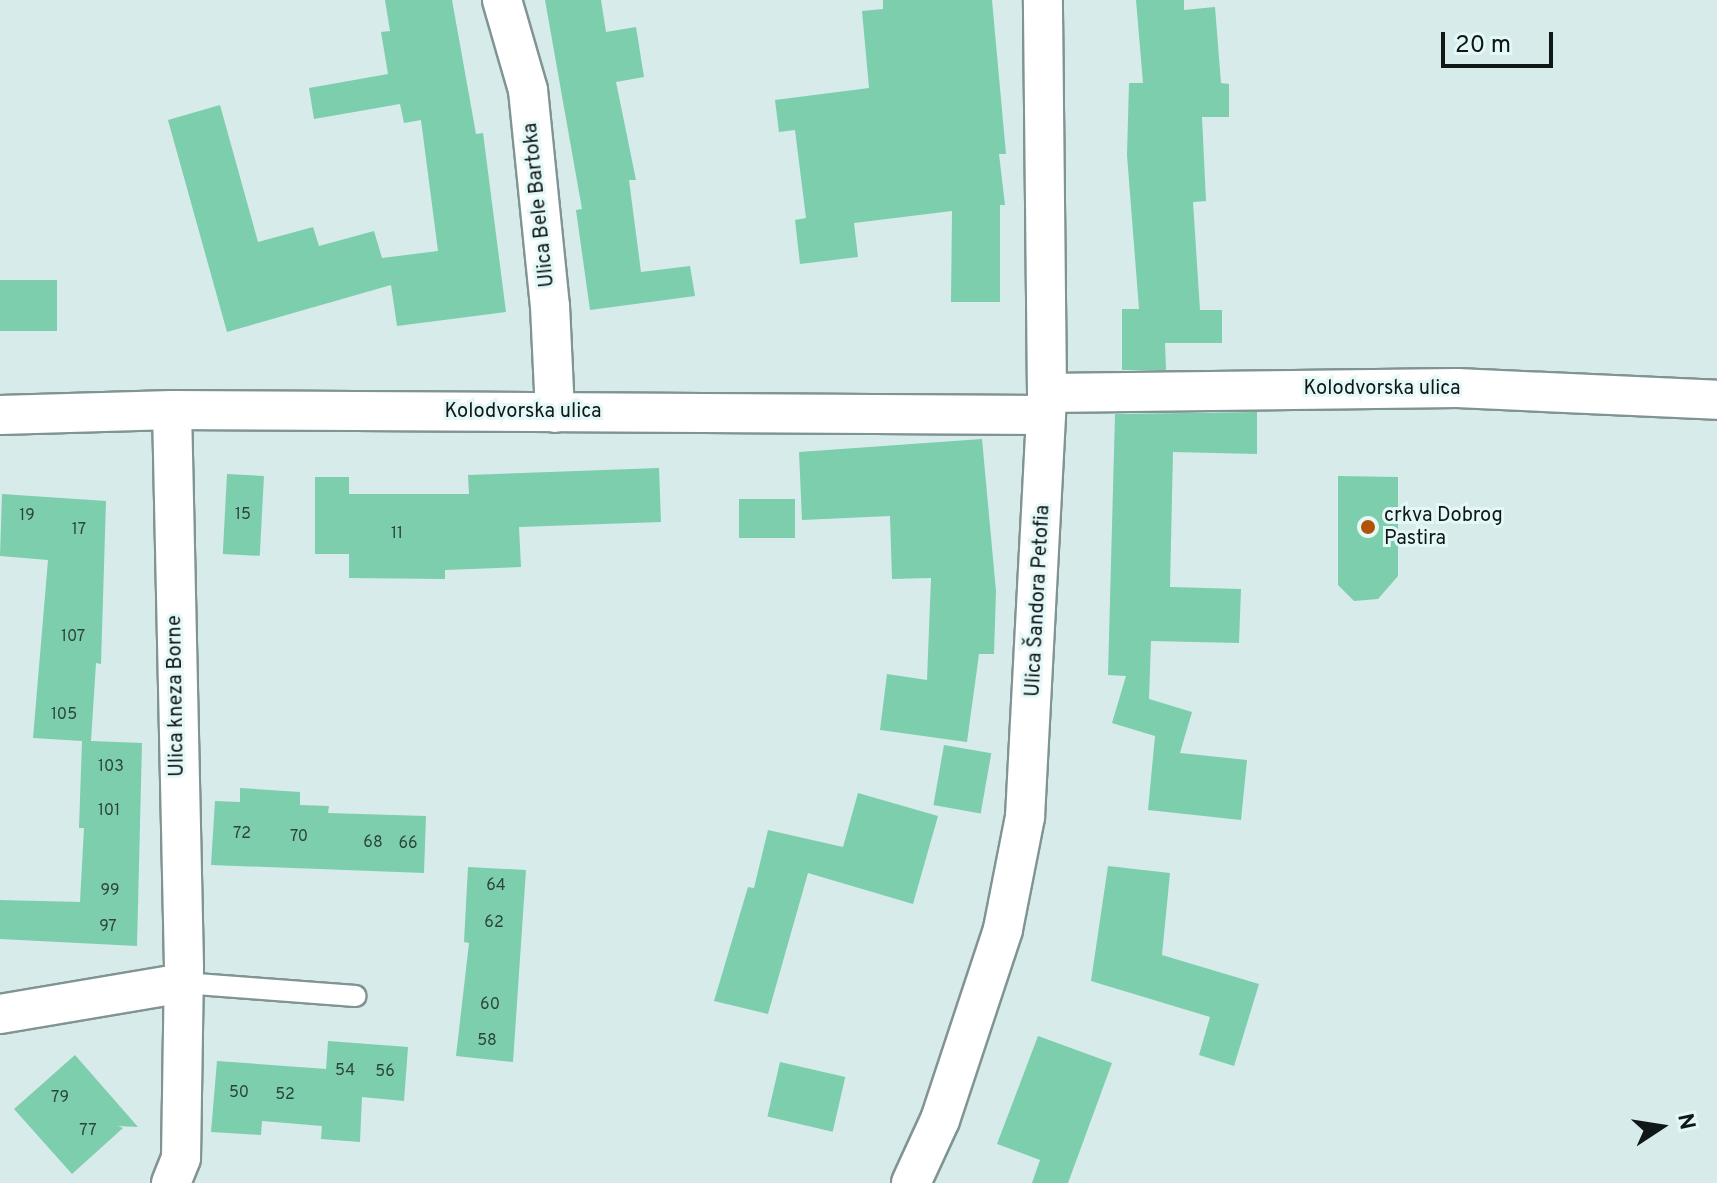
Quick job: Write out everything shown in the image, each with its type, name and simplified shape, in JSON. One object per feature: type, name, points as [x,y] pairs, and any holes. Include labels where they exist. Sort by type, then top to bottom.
[{"type":"street","name":"Ulica Bele Bartoka","points":[[502,0],[528,90],[550,306],[555,413]]},
{"type":"street","name":"Ulica Šandora Petofia","points":[[911,1183],[940,1120],[1003,929],[1025,817],[1046,404],[1043,0]]},
{"type":"street","name":"Kolodvorska ulica","points":[[0,415],[172,410],[555,413],[1046,404],[1457,388],[1717,400]]},
{"type":"street","name":"Ulica kneza Borne","points":[[171,1183],[181,1158],[183,983],[172,410]]},
{"type":"street","points":[[0,1014],[183,983]]},
{"type":"lane","points":[[183,983],[356,996]]},
{"type":"building","points":[[385,0],[452,0],[476,134],[483,133],[506,312],[397,326],[391,285],[227,332],[168,120],[220,105],[258,242],[313,227],[319,246],[374,231],[382,258],[438,251],[421,120],[404,123],[400,104],[314,119],[309,88],[388,74],[381,32],[390,31]]},
{"type":"building","points":[[545,0],[601,0],[606,32],[636,27],[644,77],[616,82],[636,180],[629,180],[641,272],[690,266],[695,296],[590,310],[576,210],[582,209]]},
{"type":"building","points":[[883,0],[992,0],[1006,154],[999,154],[1005,205],[1000,205],[1000,302],[951,302],[952,211],[854,223],[858,257],[800,264],[795,220],[806,218],[795,130],[779,132],[775,100],[869,88],[862,11],[883,9]]},
{"type":"building","points":[[1136,0],[1184,0],[1184,10],[1215,7],[1221,83],[1229,84],[1229,117],[1202,117],[1206,201],[1193,202],[1200,310],[1222,310],[1222,343],[1165,343],[1166,370],[1122,370],[1122,309],[1139,309],[1127,155],[1129,83],[1143,83]]},
{"type":"building","points":[[0,280],[57,280],[57,331],[0,331]]},
{"type":"building","points":[[1257,412],[1257,454],[1173,452],[1170,587],[1241,589],[1239,643],[1151,641],[1149,699],[1192,712],[1180,753],[1247,760],[1241,820],[1148,810],[1155,736],[1112,723],[1126,676],[1108,675],[1115,414]]},
{"type":"building","points":[[982,439],[996,591],[994,654],[979,654],[967,742],[880,730],[887,674],[927,680],[931,578],[892,579],[890,516],[802,520],[799,452]]},
{"type":"building","points":[[659,468],[661,522],[519,527],[521,567],[445,570],[445,579],[349,578],[349,554],[315,554],[315,477],[349,477],[349,494],[469,494],[468,475]]},
{"type":"building","points":[[227,474],[264,476],[260,556],[223,554]]},
{"type":"building","name":"crkva Dobrog Pastira","points":[[1338,476],[1398,477],[1398,576],[1378,599],[1354,601],[1338,585]]},
{"type":"building","points":[[2,494],[106,501],[101,664],[96,663],[91,741],[142,743],[137,946],[0,939],[0,900],[80,902],[84,828],[79,828],[82,741],[33,738],[48,560],[0,556]]},
{"type":"building","points":[[739,499],[795,499],[795,538],[739,538]]},
{"type":"building","points":[[944,745],[991,753],[981,813],[933,805]]},
{"type":"building","points":[[240,788],[300,792],[300,805],[329,806],[328,813],[426,816],[424,873],[211,865],[215,801],[240,802]]},
{"type":"building","points":[[858,793],[938,816],[913,904],[808,873],[768,1014],[714,1001],[748,887],[754,888],[768,830],[843,847]]},
{"type":"building","points":[[1108,866],[1170,873],[1162,955],[1259,984],[1234,1066],[1199,1055],[1210,1017],[1091,981]]},
{"type":"building","points":[[468,867],[526,870],[513,1062],[456,1056],[469,943],[464,942]]},
{"type":"building","points":[[1038,1036],[1112,1063],[1068,1183],[1032,1183],[1040,1160],[997,1144]]},
{"type":"building","points":[[328,1041],[408,1047],[404,1101],[362,1097],[360,1142],[321,1139],[322,1126],[262,1121],[261,1135],[211,1132],[217,1061],[326,1069]]},
{"type":"building","points":[[75,1055],[138,1127],[118,1126],[123,1128],[72,1174],[14,1109]]},
{"type":"building","points":[[780,1062],[845,1077],[833,1132],[767,1117]]},
{"type":"place","name":"crkva Dobrog Pastira","points":[[1368,527]]}]
